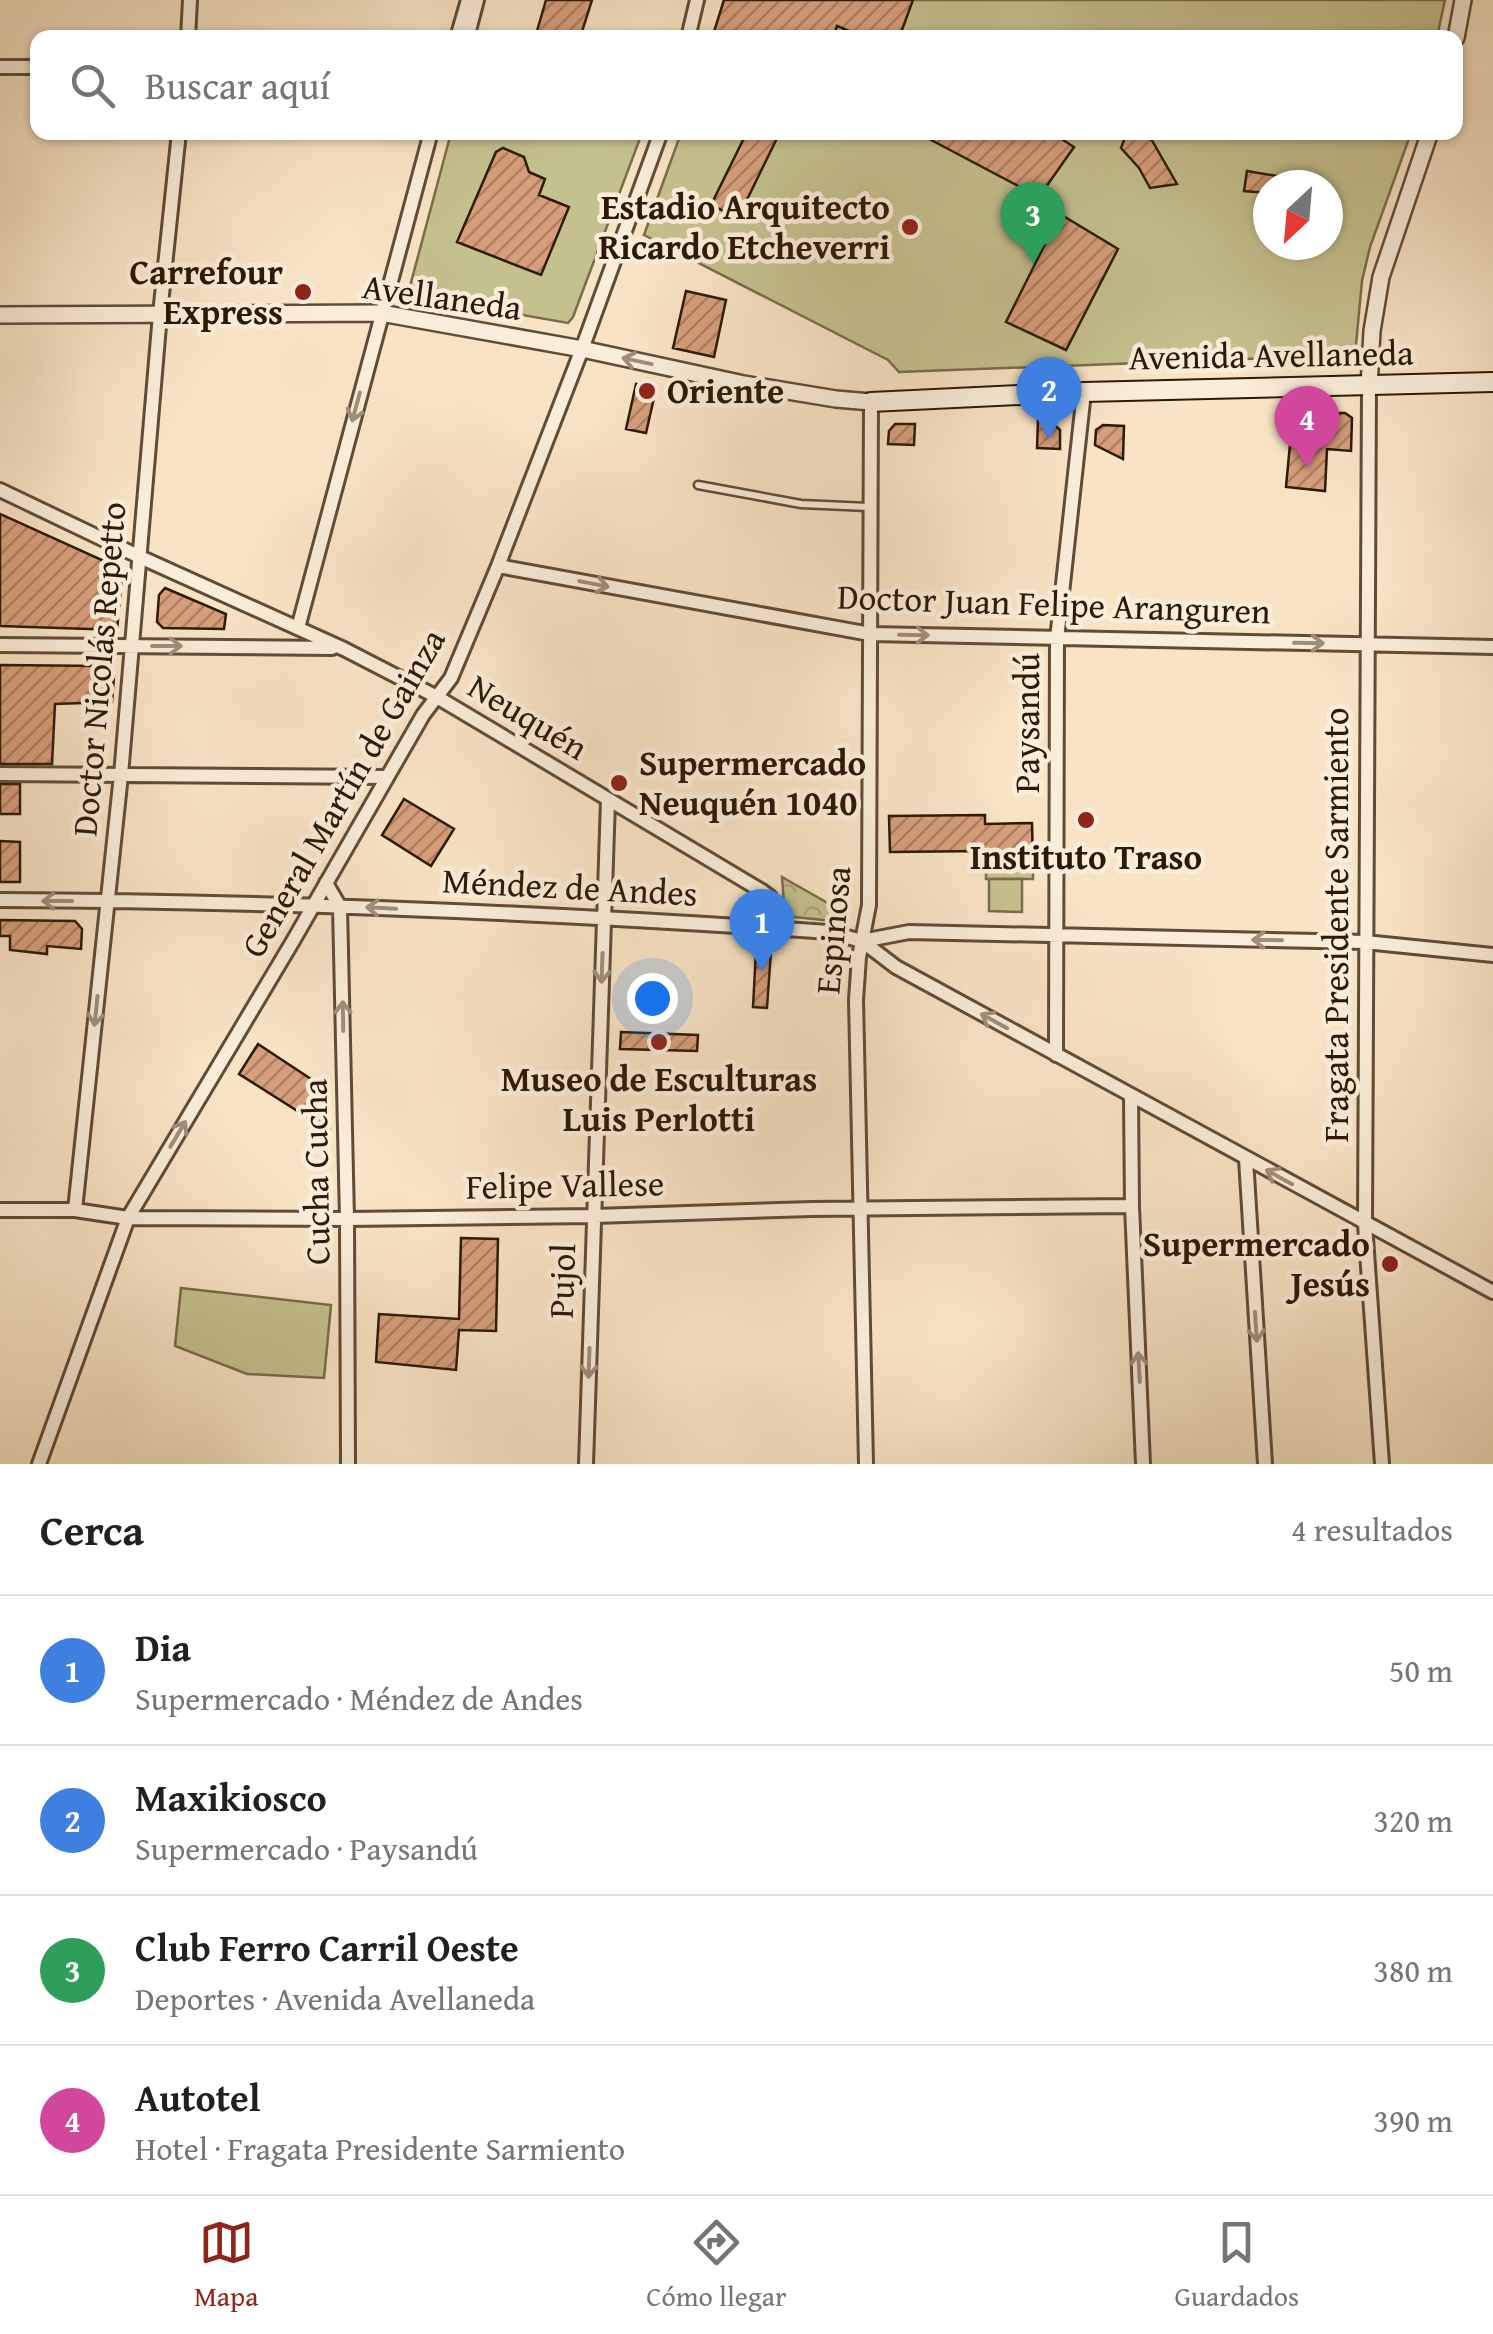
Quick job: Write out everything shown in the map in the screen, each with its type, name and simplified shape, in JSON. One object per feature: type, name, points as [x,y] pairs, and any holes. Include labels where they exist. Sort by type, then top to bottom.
[{"type":"main road","name":"Avenida Avellaneda","points":[[871,402],[1084,392],[1493,382]]},
{"type":"street","points":[[188,30],[190,0]]},
{"type":"street","points":[[451,30],[459,0]]},
{"type":"street","points":[[459,30],[468,0]]},
{"type":"street","points":[[469,30],[478,0]]},
{"type":"street","points":[[690,30],[697,0]]},
{"type":"street","points":[[1457,30],[1463,0]]},
{"type":"street","points":[[0,67],[30,67]]},
{"type":"street","name":"Doctor Nicolás Repetto","points":[[74,1210],[121,775],[178,140]]},
{"type":"street","points":[[298,628],[429,140]]},
{"type":"street","name":"General Martín de Gainza","points":[[39,1464],[128,1218],[423,715],[450,678],[498,566],[659,140]]},
{"type":"street","points":[[1369,386],[1375,303],[1381,276],[1427,140]]},
{"type":"street","name":"Avellaneda","points":[[0,314],[381,313],[582,349],[744,384],[871,402]]},
{"type":"street","name":"Fragata Presidente Sarmiento","points":[[1369,386],[1365,1224],[1382,1464]]},
{"type":"street","name":"Paysandú","points":[[1056,1056],[1057,639],[1084,392]]},
{"type":"street","name":"Espinosa","points":[[866,1464],[856,1000],[869,905],[871,402]]},
{"type":"street","name":"Neuquén","points":[[0,490],[344,649],[438,697],[770,897],[774,928]]},
{"type":"street","name":"Doctor Juan Felipe Aranguren","points":[[498,566],[870,634],[1493,647]]},
{"type":"street","points":[[0,645],[344,649]]},
{"type":"street","points":[[0,774],[387,777]]},
{"type":"street","name":"Pujol","points":[[586,1464],[608,800]]},
{"type":"street","name":"Cucha Cucha","points":[[326,884],[340,907],[348,1219],[348,1464]]},
{"type":"street","name":"Méndez de Andes","points":[[0,900],[312,906],[603,918],[828,932],[862,941],[909,932],[1056,935],[1365,942],[1493,955]]},
{"type":"street","points":[[862,941],[896,967],[1493,1292]]},
{"type":"street","points":[[1131,1096],[1144,1464]]},
{"type":"street","points":[[1246,1160],[1265,1464]]},
{"type":"street","name":"Felipe Vallese","points":[[0,1210],[74,1210],[128,1218],[348,1219],[1132,1206]]},
{"type":"lane","points":[[698,485],[801,504],[869,507]]},
{"type":"green space","points":[[724,0],[1445,0],[1439,30],[715,30]]},
{"type":"green space","points":[[449,140],[639,140],[568,323],[415,296],[409,290]]},
{"type":"green space","points":[[678,140],[1408,140],[1370,247],[1362,281],[1355,355],[899,372],[888,360],[644,235]]},
{"type":"green space","points":[[1033,863],[1033,879],[986,879],[986,864]]},
{"type":"green space","points":[[782,877],[840,910],[843,922],[785,916]]},
{"type":"green space","points":[[989,879],[1022,879],[1022,912],[989,911]]},
{"type":"green space","points":[[181,1288],[331,1305],[324,1378],[247,1374],[175,1346]]},
{"type":"building","points":[[546,0],[592,0],[583,30],[537,30]]},
{"type":"building","points":[[724,0],[913,0],[902,30],[847,30],[837,26],[836,30],[715,30]]},
{"type":"building","points":[[743,140],[776,140],[738,218],[711,205]]},
{"type":"building","points":[[931,140],[1063,140],[1074,147],[1039,197]]},
{"type":"building","points":[[1124,140],[1152,140],[1177,184],[1150,188],[1121,148]]},
{"type":"building","points":[[503,148],[524,157],[529,172],[545,179],[539,195],[569,207],[541,275],[457,242],[496,152]]},
{"type":"building","points":[[1247,171],[1253,172],[1253,192],[1244,191]]},
{"type":"building","points":[[1060,214],[1118,249],[1066,350],[1006,322]]},
{"type":"building","points":[[686,291],[726,300],[714,357],[673,348]]},
{"type":"building","points":[[636,384],[656,389],[646,433],[626,429]]},
{"type":"building","points":[[1293,413],[1345,413],[1352,418],[1351,451],[1327,449],[1325,491],[1286,487]]},
{"type":"building","points":[[1038,420],[1051,421],[1060,430],[1060,449],[1037,448]]},
{"type":"building","points":[[895,424],[915,424],[914,445],[888,444],[889,431]]},
{"type":"building","points":[[1103,425],[1124,426],[1123,459],[1095,445],[1096,430]]},
{"type":"building","points":[[0,514],[115,566],[122,577],[117,630],[0,626]]},
{"type":"building","points":[[165,588],[226,614],[224,629],[163,628],[157,622],[159,595]]},
{"type":"building","points":[[0,665],[103,666],[114,676],[112,702],[55,704],[52,764],[0,764]]},
{"type":"building","points":[[0,784],[20,784],[20,814],[0,814]]},
{"type":"building","points":[[404,799],[454,829],[431,866],[382,835]]},
{"type":"building","points":[[985,815],[985,824],[1032,823],[1033,863],[986,864],[986,851],[890,852],[889,816]]},
{"type":"building","points":[[0,841],[20,842],[20,882],[0,882]]},
{"type":"building","points":[[0,920],[75,921],[82,929],[81,949],[47,946],[47,954],[10,950],[10,936],[0,936]]},
{"type":"building","points":[[756,950],[771,951],[767,1008],[753,1007]]},
{"type":"building","name":"Museo de Esculturas Luis Perlotti","points":[[621,1032],[698,1035],[697,1051],[620,1049]]},
{"type":"building","points":[[258,1044],[329,1091],[329,1131],[239,1074]]},
{"type":"building","points":[[461,1238],[498,1239],[496,1331],[459,1330],[456,1370],[376,1362],[379,1314],[459,1319]]},
{"type":"place","name":"Estadio Arquitecto Ricardo Etcheverri","points":[[910,227]]},
{"type":"place","name":"Club Ferro Carril Oeste","points":[[1033,264]]},
{"type":"place","name":"Carrefour Express","points":[[303,292]]},
{"type":"place","name":"Oriente","points":[[647,391]]},
{"type":"place","name":"Maxikiosco","points":[[1049,439]]},
{"type":"place","name":"Autotel","points":[[1307,468]]},
{"type":"place","name":"Supermercado Neuquén 1040","points":[[619,783]]},
{"type":"place","name":"Instituto Traso","points":[[1086,820]]},
{"type":"place","name":"Dia","points":[[762,971]]},
{"type":"place","name":"Museo de Esculturas Luis Perlotti","points":[[659,1042]]},
{"type":"place","name":"Supermercado Jesús","points":[[1390,1264]]}]
